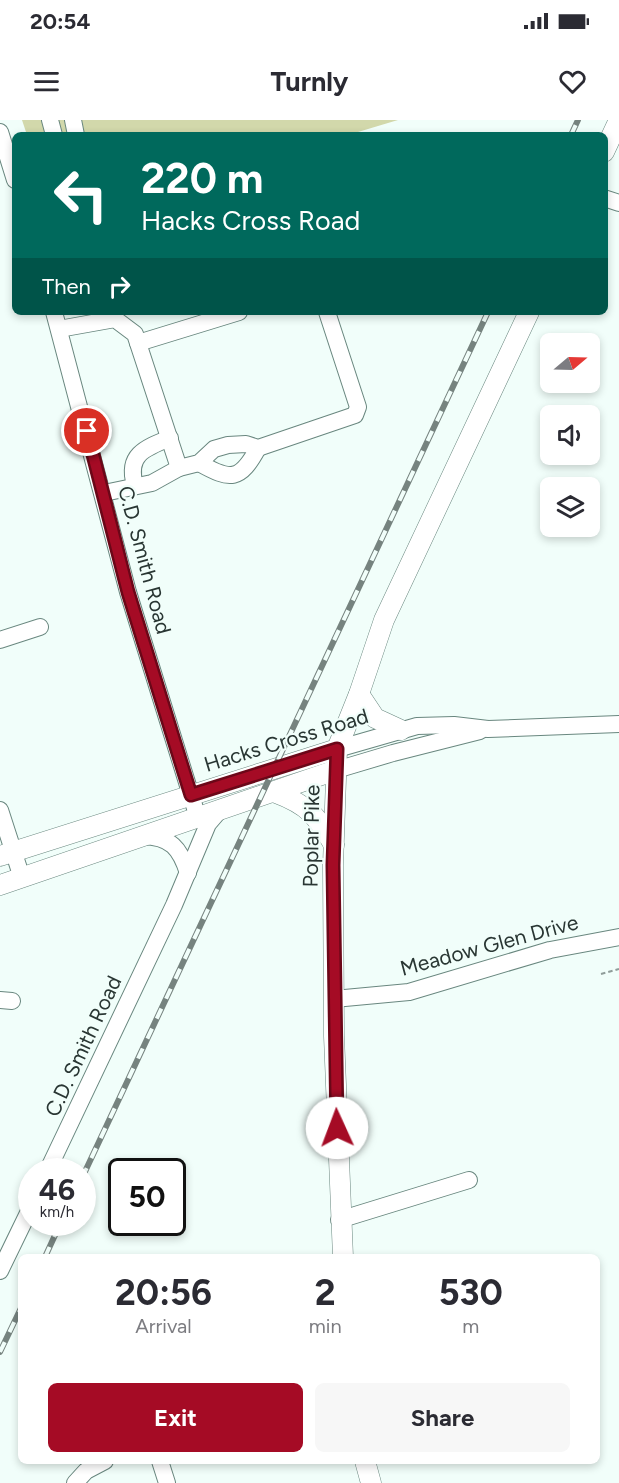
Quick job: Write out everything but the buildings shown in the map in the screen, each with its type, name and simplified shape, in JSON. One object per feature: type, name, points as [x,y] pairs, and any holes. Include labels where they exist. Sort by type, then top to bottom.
[{"type":"main road","points":[[608,143],[619,120]]},
{"type":"main road","name":"Poplar Pike","points":[[343,1254],[339,1220],[334,999],[334,845],[337,749],[359,694],[384,620],[528,315]]},
{"type":"main road","points":[[359,694],[375,718],[401,730]]},
{"type":"main road","name":"Hacks Cross Road","points":[[7,854],[337,749]]},
{"type":"main road","name":"Hacks Cross Road","points":[[0,885],[137,836],[276,793],[336,770]]},
{"type":"main road","points":[[276,793],[309,809],[319,819],[334,845]]},
{"type":"main road","points":[[366,1464],[371,1483]]},
{"type":"street","points":[[0,132],[12,170]]},
{"type":"street","name":"C.D. Smith Road","points":[[55,315],[104,493],[128,592],[198,818]]},
{"type":"street","points":[[138,343],[229,315]]},
{"type":"street","points":[[104,493],[152,483],[179,468],[199,463],[214,449],[246,444],[258,448],[355,415],[358,407],[328,315]]},
{"type":"street","points":[[58,329],[126,319],[135,334],[179,468]]},
{"type":"street","points":[[135,485],[130,470],[136,457],[170,438]]},
{"type":"street","points":[[199,463],[223,476],[229,475],[247,468],[258,448]]},
{"type":"street","points":[[0,640],[40,627]]},
{"type":"street","name":"Hacks Cross Road","points":[[337,749],[401,730],[454,725],[488,729],[619,724]]},
{"type":"street","name":"Hacks Cross Road","points":[[336,770],[488,729]]},
{"type":"street","points":[[0,810],[7,854],[22,878]]},
{"type":"street","name":"C.D. Smith Road","points":[[55,1158],[188,873],[208,824],[220,810]]},
{"type":"street","points":[[137,836],[159,837],[169,843],[177,849],[188,873]]},
{"type":"street","name":"Meadow Glen Drive","points":[[334,999],[409,992],[550,950],[619,937]]},
{"type":"street","points":[[339,1220],[469,1180]]},
{"type":"street","points":[[0,1271],[18,1234]]},
{"type":"street","points":[[75,1483],[86,1471],[99,1464]]},
{"type":"street","points":[[161,1464],[167,1483]]},
{"type":"path","points":[[601,974],[619,969]]},
{"type":"green space","points":[[22,120],[398,120],[358,132],[26,132]]},
{"type":"railway","points":[[572,132],[578,120]]},
{"type":"railway","points":[[91,1158],[487,315]]},
{"type":"railway","points":[[46,1254],[55,1236]]},
{"type":"railway","points":[[0,1352],[18,1314]]},
{"type":"route","points":[[87,431],[128,592],[191,795],[337,749],[333,865],[337,1128]]}]
